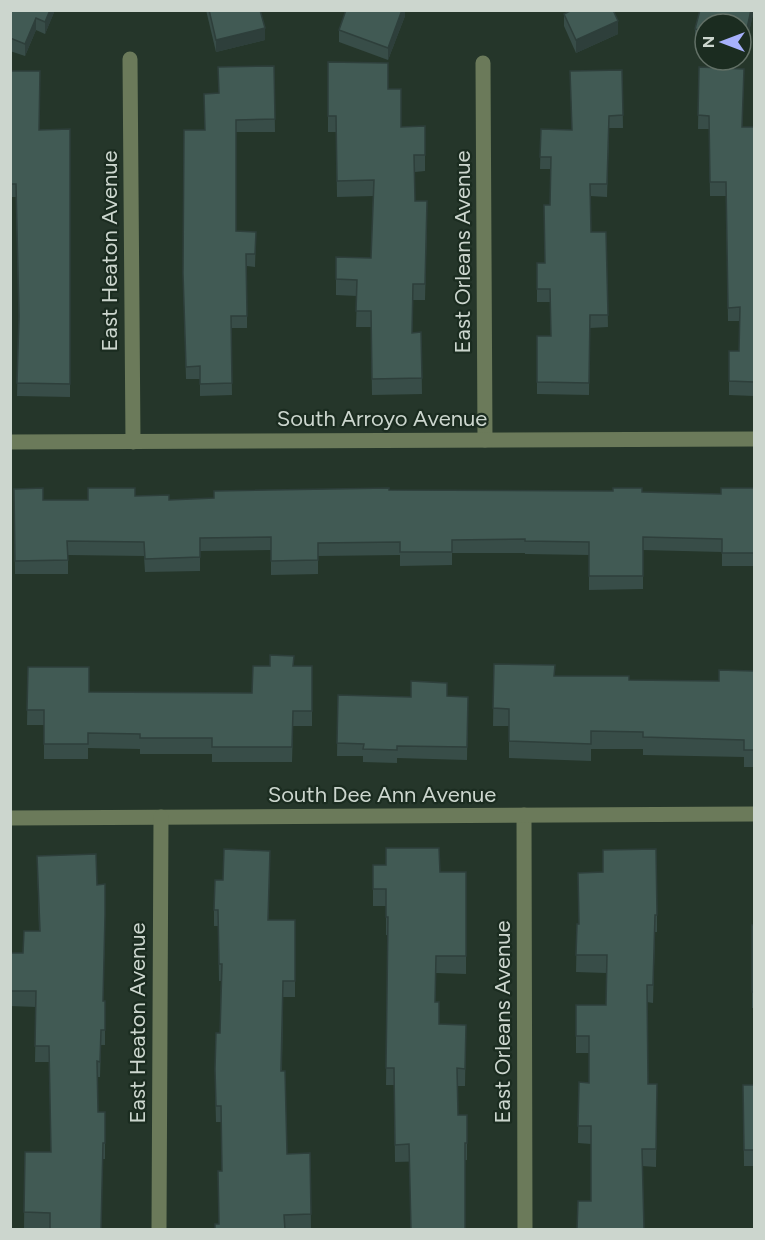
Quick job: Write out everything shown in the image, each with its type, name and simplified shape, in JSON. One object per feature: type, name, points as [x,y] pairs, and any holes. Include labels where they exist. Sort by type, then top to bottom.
[{"type":"street","name":"East Heaton Avenue","points":[[130,59],[133,442]]},
{"type":"street","name":"East Orleans Avenue","points":[[483,63],[485,440]]},
{"type":"street","name":"South Arroyo Avenue","points":[[10,442],[754,438]]},
{"type":"street","name":"South Dee Ann Avenue","points":[[10,818],[754,814]]},
{"type":"street","name":"East Orleans Avenue","points":[[524,815],[525,1230]]},
{"type":"street","name":"East Heaton Avenue","points":[[159,1230],[161,817]]},
{"type":"building","points":[[10,10],[50,10],[45,22],[36,18],[25,44],[10,38]]},
{"type":"building","points":[[209,10],[260,10],[265,28],[216,40]]},
{"type":"building","points":[[346,10],[402,10],[388,48],[339,30]]},
{"type":"building","points":[[572,10],[613,10],[618,21],[576,40],[564,14]]},
{"type":"building","points":[[700,10],[751,10],[751,12],[699,12]]},
{"type":"building","points":[[328,62],[388,63],[388,89],[401,89],[401,127],[425,126],[425,155],[414,155],[415,201],[427,201],[425,284],[413,284],[412,333],[421,332],[422,378],[372,379],[371,311],[356,311],[357,280],[336,279],[336,257],[371,258],[374,180],[337,181],[336,116],[328,116]]},
{"type":"building","points":[[274,66],[275,119],[236,120],[236,231],[256,232],[255,254],[246,254],[247,316],[231,316],[232,383],[200,384],[200,366],[186,367],[183,273],[184,130],[205,130],[204,94],[219,93],[218,67]]},
{"type":"building","points":[[622,70],[623,115],[609,116],[607,184],[590,184],[591,232],[606,232],[608,315],[590,315],[589,383],[537,382],[537,336],[551,336],[550,289],[537,289],[537,263],[545,263],[544,205],[550,205],[551,157],[540,157],[541,129],[572,130],[570,71]]},
{"type":"building","points":[[10,71],[40,71],[39,130],[70,129],[70,384],[17,383],[19,316],[16,184],[10,184]]},
{"type":"building","points":[[699,72],[744,72],[742,127],[754,127],[754,382],[729,381],[729,351],[739,351],[740,307],[728,308],[726,182],[710,182],[709,116],[698,115]]},
{"type":"building","points":[[43,488],[43,500],[88,500],[88,488],[135,488],[135,496],[169,495],[169,500],[214,498],[214,491],[389,488],[389,490],[613,491],[613,488],[642,488],[642,492],[721,494],[721,488],[754,488],[754,553],[722,553],[722,539],[643,537],[643,576],[589,576],[589,542],[525,541],[525,539],[452,540],[452,552],[400,552],[400,542],[318,543],[318,560],[271,561],[271,537],[200,538],[200,557],[145,559],[144,542],[67,541],[68,560],[15,561],[14,489]]},
{"type":"building","points":[[270,655],[294,656],[293,666],[312,666],[312,711],[293,711],[292,747],[212,747],[212,738],[140,738],[140,734],[88,733],[88,744],[44,744],[44,710],[27,710],[28,667],[89,667],[89,692],[252,693],[253,666],[270,666]]},
{"type":"building","points":[[494,664],[555,665],[554,676],[629,676],[629,680],[719,681],[719,670],[754,671],[754,750],[744,750],[744,740],[643,737],[643,732],[591,731],[591,744],[509,741],[509,709],[493,708]]},
{"type":"building","points":[[411,681],[447,683],[447,696],[468,697],[467,747],[397,746],[397,750],[363,749],[364,744],[337,743],[338,695],[411,697]]},
{"type":"building","points":[[386,848],[439,848],[440,872],[466,872],[466,956],[436,956],[435,1002],[439,1002],[439,1024],[466,1025],[465,1069],[457,1068],[458,1115],[467,1115],[465,1230],[411,1230],[409,1144],[395,1145],[394,1068],[386,1068],[388,917],[386,917],[386,889],[373,889],[373,865],[386,865]]},
{"type":"building","points":[[224,849],[270,851],[268,920],[295,920],[295,981],[283,981],[281,1071],[285,1071],[287,1154],[310,1153],[311,1214],[284,1215],[285,1230],[215,1230],[215,1224],[219,1224],[218,1171],[222,1171],[221,1106],[216,1106],[215,1069],[216,1033],[220,1033],[222,964],[219,964],[218,910],[214,910],[215,880],[223,880]]},
{"type":"building","points":[[656,849],[657,915],[655,915],[653,985],[647,985],[648,1084],[657,1084],[656,1149],[642,1149],[644,1229],[577,1230],[578,1201],[591,1201],[591,1126],[578,1126],[579,1082],[589,1083],[589,1036],[576,1036],[576,1005],[606,1005],[607,955],[576,955],[577,924],[579,924],[578,873],[603,872],[603,850]]},
{"type":"building","points":[[96,854],[97,885],[105,884],[103,1001],[105,1001],[105,1030],[101,1030],[100,1062],[97,1061],[98,1112],[105,1112],[101,1230],[50,1230],[50,1213],[24,1212],[25,1152],[51,1152],[49,1046],[35,1046],[36,991],[10,991],[10,953],[23,953],[24,931],[40,931],[37,856]]},
{"type":"building","points":[[752,925],[754,925],[754,992],[752,992]]},
{"type":"building","points":[[743,1085],[754,1085],[754,1150],[744,1150]]}]
